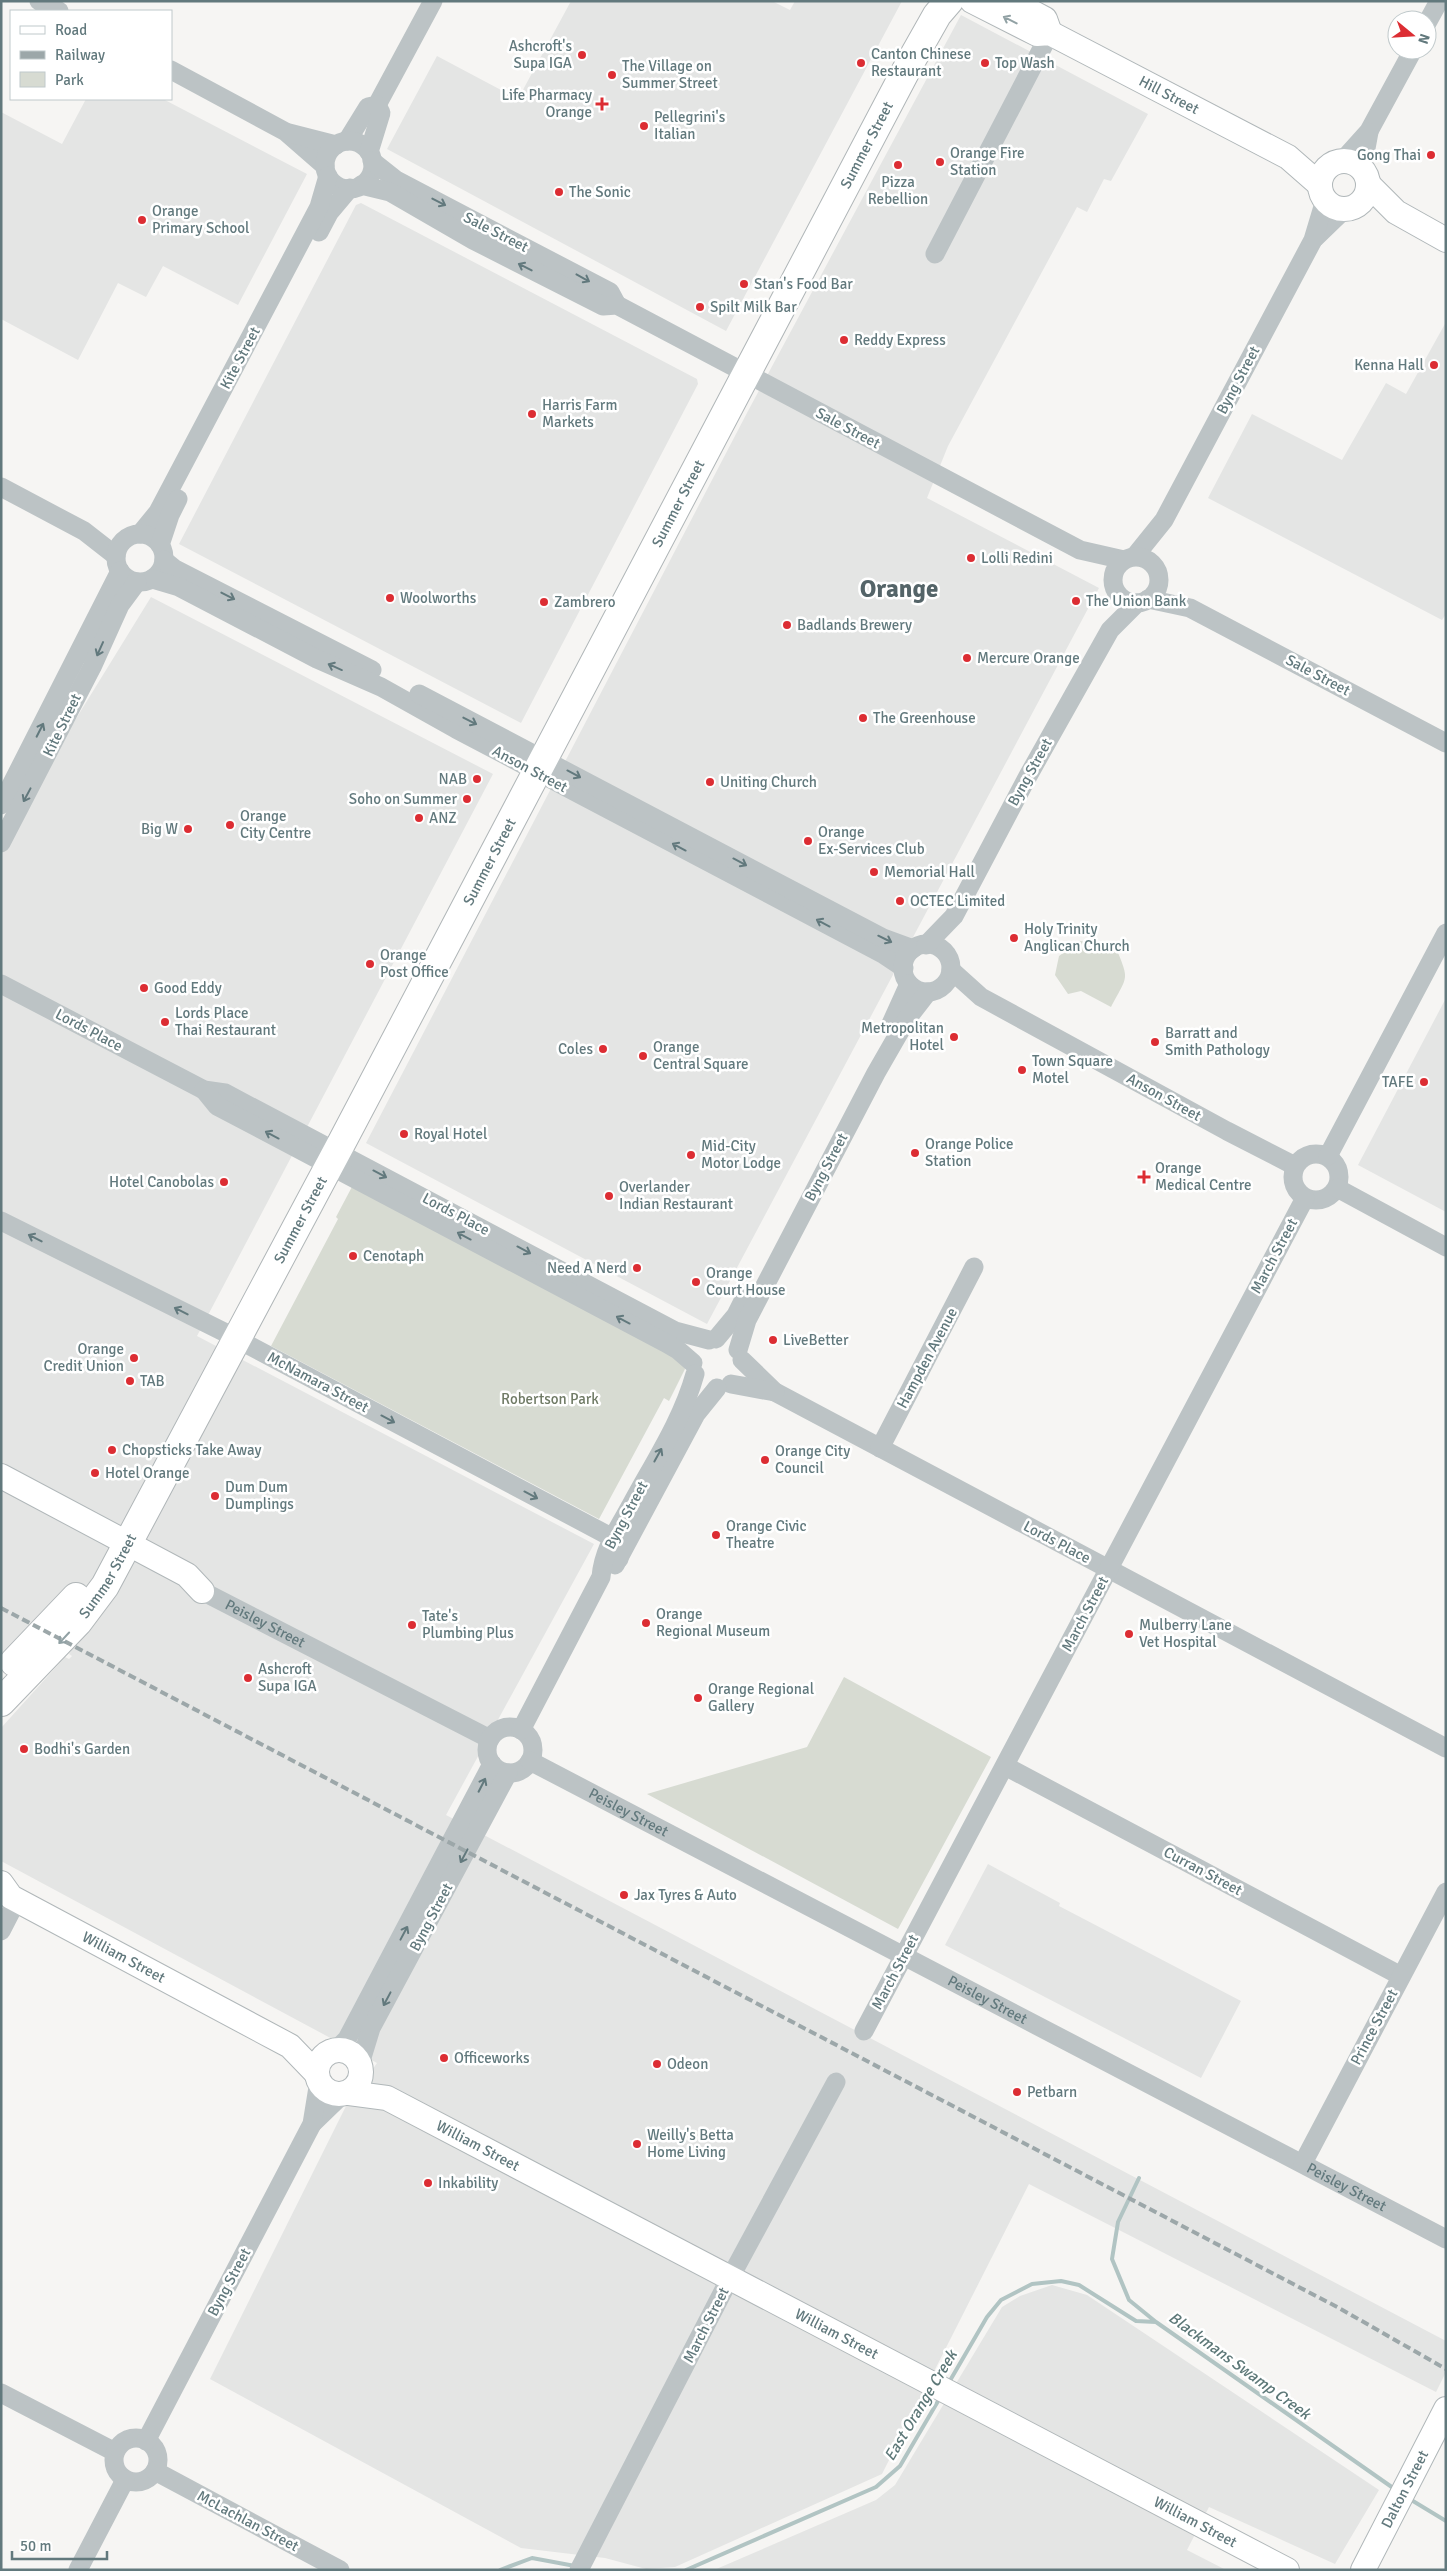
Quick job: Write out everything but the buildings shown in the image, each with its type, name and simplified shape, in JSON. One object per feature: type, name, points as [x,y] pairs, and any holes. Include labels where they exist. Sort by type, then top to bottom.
[{"type":"highway","name":"Summer Street","points":[[1,1702],[85,1614],[105,1586],[117,1547],[326,1155],[738,369],[904,44],[923,1]]},
{"type":"highway","name":"Summer Street","points":[[738,369],[923,38],[937,15],[950,1]]},
{"type":"highway","name":"Summer Street","points":[[1,1676],[85,1586],[117,1547]]},
{"type":"main road","name":"Hill Street","points":[[972,1],[1037,34],[1050,33],[1344,185]]},
{"type":"main road","name":"Hill Street","points":[[1011,1],[1045,19],[1050,33]]},
{"type":"main road","points":[[1344,185],[1446,240]]},
{"type":"main road","name":"Peisley Street","points":[[1,1476],[117,1547]]},
{"type":"main road","name":"Peisley Street","points":[[1,1492],[117,1547],[187,1575],[202,1591]]},
{"type":"main road","name":"William Street","points":[[8,1895],[290,2046],[318,2078]]},
{"type":"main road","name":"William Street","points":[[290,2046],[333,2051]]},
{"type":"main road","points":[[333,2051],[348,2052],[357,2058],[361,2068],[359,2083],[345,2094],[328,2092],[318,2078],[320,2060],[333,2051]]},
{"type":"main road","name":"William Street","points":[[361,2068],[387,2098],[1287,2570]]},
{"type":"main road","name":"William Street","points":[[345,2094],[387,2098]]},
{"type":"main road","name":"Dalton Street","points":[[1364,2570],[1446,2408]]},
{"type":"street","points":[[39,1],[56,10]]},
{"type":"street","points":[[327,171],[330,150],[342,143],[368,108],[377,105],[433,1]]},
{"type":"street","points":[[935,254],[1050,33]]},
{"type":"street","name":"Byng Street","points":[[1129,558],[1164,520],[1344,185],[1369,131],[1408,60]]},
{"type":"street","points":[[172,71],[286,132],[327,171],[337,185],[356,187],[370,175],[371,157],[381,113],[377,105]]},
{"type":"street","points":[[286,132],[342,143],[360,143],[371,157]]},
{"type":"street","name":"Sale Street","points":[[371,157],[396,180],[610,292],[617,305]]},
{"type":"street","name":"Kite Street","points":[[133,536],[158,512],[319,207],[327,171]]},
{"type":"street","name":"Sale Street","points":[[356,187],[390,192],[473,240],[603,306],[617,305],[1080,550],[1129,558]]},
{"type":"street","name":"Kite Street","points":[[162,552],[170,515],[329,213],[356,187]]},
{"type":"street","points":[[1,487],[84,531],[118,564],[124,576],[145,580],[158,574],[162,552],[148,535],[133,536],[84,531]]},
{"type":"street","name":"Byng Street","points":[[1156,570],[1164,520]]},
{"type":"street","points":[[118,564],[118,550],[133,536]]},
{"type":"street","name":"Sale Street","points":[[1080,550],[1116,588]]},
{"type":"street","name":"Anson Street","points":[[162,552],[175,569],[883,954],[906,976]]},
{"type":"street","points":[[1142,557],[1156,570],[1157,589],[1143,601],[1124,599],[1116,588],[1115,570],[1129,558],[1142,557]]},
{"type":"street","name":"Kite Street","points":[[1,804],[118,564]]},
{"type":"street","name":"Sale Street","points":[[1156,570],[1190,608]]},
{"type":"street","name":"Kite Street","points":[[1,843],[92,667],[120,605],[145,580]]},
{"type":"street","name":"Anson Street","points":[[145,580],[179,587],[317,659],[381,687],[883,938],[919,947]]},
{"type":"street","name":"Byng Street","points":[[1110,630],[1116,588]]},
{"type":"street","name":"Sale Street","points":[[1143,601],[1190,608],[1446,743]]},
{"type":"street","name":"Byng Street","points":[[919,947],[954,916],[1028,776],[1110,630],[1143,601]]},
{"type":"street","name":"Byng Street","points":[[949,962],[954,916]]},
{"type":"street","points":[[1328,1156],[1446,933]]},
{"type":"street","points":[[919,947],[938,947],[949,962],[950,977],[934,990],[914,988],[906,976],[908,955],[919,947]]},
{"type":"street","name":"Anson Street","points":[[949,962],[981,997],[1227,1132],[1295,1166]]},
{"type":"street","name":"Byng Street","points":[[713,1340],[736,1315],[900,1007],[906,976]]},
{"type":"street","name":"Lords Place","points":[[1,984],[204,1090],[225,1092],[326,1155],[678,1350],[694,1368]]},
{"type":"street","name":"Byng Street","points":[[740,1355],[747,1320],[863,1097],[907,1019],[934,990]]},
{"type":"street","name":"Anson Street","points":[[934,990],[981,997]]},
{"type":"street","points":[[1313,1153],[1328,1156],[1338,1167],[1339,1181],[1337,1188],[1326,1198],[1312,1200],[1305,1198],[1295,1188],[1293,1173],[1295,1166],[1300,1160],[1313,1153]]},
{"type":"street","name":"Lords Place","points":[[326,1155],[674,1331],[713,1340]]},
{"type":"street","points":[[1337,1188],[1446,1247]]},
{"type":"street","name":"March Street","points":[[864,2031],[1305,1198]]},
{"type":"street","name":"McNamara Street","points":[[1,1221],[230,1336],[613,1538]]},
{"type":"street","name":"Hampden Avenue","points":[[880,1448],[974,1268]]},
{"type":"street","points":[[713,1340],[725,1340],[740,1355],[740,1373],[724,1386],[703,1383],[694,1368],[697,1349],[713,1340]]},
{"type":"street","name":"Lords Place","points":[[740,1355],[775,1392],[1446,1748]]},
{"type":"street","name":"Byng Street","points":[[521,1730],[601,1577],[602,1561],[613,1538],[684,1408],[694,1368]]},
{"type":"street","name":"Byng Street","points":[[601,1577],[613,1568],[619,1559],[696,1414],[724,1386]]},
{"type":"street","name":"Lords Place","points":[[724,1386],[775,1392]]},
{"type":"street","points":[[613,1538],[619,1559]]},
{"type":"street","name":"Peisley Street","points":[[202,1591],[490,1739]]},
{"type":"street","points":[[507,1727],[521,1730],[531,1740],[533,1747],[530,1761],[521,1770],[500,1768],[487,1752],[490,1739],[500,1729],[507,1727]]},
{"type":"street","name":"Peisley Street","points":[[530,1761],[1446,2239]]},
{"type":"street","name":"Curran Street","points":[[1004,1766],[1401,1976]]},
{"type":"street","name":"Byng Street","points":[[333,2051],[348,2039],[500,1768]]},
{"type":"street","name":"Byng Street","points":[[361,2068],[371,2028],[500,1768]]},
{"type":"street","name":"Prince Street","points":[[1303,2163],[1446,1892]]},
{"type":"street","points":[[1,1931],[8,1895]]},
{"type":"street","name":"Byng Street","points":[[312,2124],[318,2078]]},
{"type":"street","name":"March Street","points":[[578,2570],[730,2278],[836,2082]]},
{"type":"street","name":"Byng Street","points":[[146,2441],[312,2124],[345,2094]]},
{"type":"street","points":[[1,2393],[116,2452]]},
{"type":"street","points":[[141,2438],[156,2451],[158,2465],[155,2472],[142,2482],[125,2480],[116,2470],[114,2461],[116,2452],[128,2439],[141,2438]]},
{"type":"street","name":"McLachlan Street","points":[[155,2472],[340,2570]]},
{"type":"street","points":[[78,2570],[125,2480]]},
{"type":"shaded area","points":[[571,1],[772,1],[790,10],[795,1],[902,1],[726,331],[387,149],[437,56],[518,99]]},
{"type":"shaded area","points":[[961,15],[1148,114],[1111,181],[1104,179],[1087,212],[1077,207],[948,446],[927,498],[1099,588],[707,1324],[366,1143],[748,411]]},
{"type":"shaded area","name":"Orange Primary School","points":[[85,100],[165,100],[307,174],[238,305],[163,266],[146,297],[118,283],[78,360],[1,319],[1,112],[62,144]]},
{"type":"shaded area","points":[[361,203],[697,379],[698,384],[521,723],[179,544],[356,205]]},
{"type":"shaded area","points":[[1446,322],[1446,614],[1442,620],[1208,498],[1252,414],[1342,460],[1386,383],[1406,394]]},
{"type":"shaded area","points":[[151,597],[493,774],[197,1336],[594,1544],[446,1815],[1446,2341],[1446,2372],[1436,2392],[1029,2184],[882,2474],[675,2567],[646,2569],[605,2558],[521,2548],[210,2379],[345,2108],[377,2063],[1,1861],[1,1728],[65,1657],[69,1659],[72,1656],[69,1654],[71,1651],[46,1638],[8,1648],[1,1656],[1,847],[13,821]]},
{"type":"shaded area","name":"TAFE","points":[[1446,998],[1446,1212],[1358,1165]]},
{"type":"shaded area","points":[[988,1864],[1060,1903],[1059,1906],[1241,2001],[1201,2078],[945,1945]]},
{"type":"shaded area","points":[[1052,2285],[1087,2295],[1379,2490],[1335,2564],[1209,2507],[1187,2550],[1226,2570],[714,2570],[876,2500],[895,2485],[1002,2307],[1020,2296]]},
{"type":"green space","points":[[1080,941],[1115,945],[1125,971],[1125,977],[1111,1007],[1081,991],[1068,994],[1055,975],[1059,956]]},
{"type":"green space","name":"Robertson Park","points":[[354,1183],[681,1358],[685,1369],[669,1401],[664,1398],[599,1519],[271,1346],[338,1219],[336,1217]]},
{"type":"green space","points":[[844,1677],[991,1757],[898,1929],[647,1794],[807,1747]]},
{"type":"waterway","name":"Blackmans Swamp Creek","points":[[1139,2178],[1118,2222],[1112,2259],[1129,2300],[1156,2322],[1396,2490]]},
{"type":"waterway","name":"East Orange Creek","points":[[948,2384],[987,2317],[1001,2300],[1032,2284],[1061,2281],[1079,2285],[1136,2321],[1156,2322]]},
{"type":"waterway","name":"East Orange Creek","points":[[686,2570],[876,2487],[900,2466],[941,2396]]},
{"type":"waterway","name":"Blackmans Swamp Creek","points":[[1408,2498],[1446,2521]]},
{"type":"waterway","name":"East Orange Creek","points":[[500,2570],[532,2558],[575,2566]]},
{"type":"railway","points":[[1,1608],[1339,2308],[1446,2369]]},
{"type":"place","name":"Ashcroft's Supa IGA","points":[[582,55]]},
{"type":"place","name":"Canton Chinese Restaurant","points":[[861,63]]},
{"type":"place","name":"Top Wash","points":[[985,63]]},
{"type":"place","name":"The Village on Summer Street","points":[[612,75]]},
{"type":"place","name":"Life Pharmacy Orange","points":[[602,104]]},
{"type":"place","name":"Pellegrini's Italian","points":[[644,126]]},
{"type":"place","name":"Gong Thai","points":[[1431,155]]},
{"type":"place","name":"Orange Fire Station","points":[[940,162]]},
{"type":"place","name":"Pizza Rebellion","points":[[898,165]]},
{"type":"place","name":"The Sonic","points":[[559,192]]},
{"type":"place","name":"Orange Primary School","points":[[142,220]]},
{"type":"place","name":"Stan's Food Bar","points":[[744,284]]},
{"type":"place","name":"Spilt Milk Bar","points":[[700,307]]},
{"type":"place","name":"Reddy Express","points":[[844,340]]},
{"type":"place","name":"Kenna Hall","points":[[1434,365]]},
{"type":"place","name":"Harris Farm Markets","points":[[532,414]]},
{"type":"place","name":"Lolli Redini","points":[[971,558]]},
{"type":"place","name":"Woolworths","points":[[390,598]]},
{"type":"place","name":"The Union Bank","points":[[1076,601]]},
{"type":"place","name":"Zambrero","points":[[544,602]]},
{"type":"place","name":"Badlands Brewery","points":[[787,625]]},
{"type":"place","name":"Mercure Orange","points":[[967,658]]},
{"type":"place","name":"The Greenhouse","points":[[863,718]]},
{"type":"place","name":"NAB","points":[[477,779]]},
{"type":"place","name":"Uniting Church","points":[[710,782]]},
{"type":"place","name":"Soho on Summer","points":[[467,799]]},
{"type":"place","name":"ANZ","points":[[419,818]]},
{"type":"place","name":"Orange City Centre","points":[[230,825]]},
{"type":"place","name":"Big W","points":[[188,829]]},
{"type":"place","name":"Orange Ex-Services Club","points":[[808,841]]},
{"type":"place","name":"Memorial Hall","points":[[874,872]]},
{"type":"place","name":"OCTEC Limited","points":[[900,901]]},
{"type":"place","name":"Holy Trinity Anglican Church","points":[[1014,938]]},
{"type":"place","name":"Orange Post Office","points":[[370,964]]},
{"type":"place","name":"Good Eddy","points":[[144,988]]},
{"type":"place","name":"Lords Place Thai Restaurant","points":[[165,1022]]},
{"type":"place","name":"Metropolitan Hotel","points":[[954,1037]]},
{"type":"place","name":"Barratt and Smith Pathology","points":[[1155,1042]]},
{"type":"place","name":"Coles","points":[[603,1049]]},
{"type":"place","name":"Orange Central Square","points":[[643,1056]]},
{"type":"place","name":"Town Square Motel","points":[[1022,1070]]},
{"type":"place","name":"TAFE","points":[[1424,1082]]},
{"type":"place","name":"Royal Hotel","points":[[404,1134]]},
{"type":"place","name":"Orange Police Station","points":[[915,1153]]},
{"type":"place","name":"Mid-City Motor Lodge","points":[[691,1155]]},
{"type":"place","name":"Orange Medical Centre","points":[[1144,1177]]},
{"type":"place","name":"Hotel Canobolas","points":[[224,1182]]},
{"type":"place","name":"Overlander Indian Restaurant","points":[[609,1196]]},
{"type":"place","name":"Cenotaph","points":[[353,1256]]},
{"type":"place","name":"Need A Nerd","points":[[637,1268]]},
{"type":"place","name":"Orange Court House","points":[[696,1282]]},
{"type":"place","name":"LiveBetter","points":[[773,1340]]},
{"type":"place","name":"Orange Credit Union","points":[[134,1358]]},
{"type":"place","name":"TAB","points":[[130,1381]]},
{"type":"place","name":"Chopsticks Take Away","points":[[112,1450]]},
{"type":"place","name":"Orange City Council","points":[[765,1460]]},
{"type":"place","name":"Hotel Orange","points":[[95,1473]]},
{"type":"place","name":"Dum Dum Dumplings","points":[[215,1496]]},
{"type":"place","name":"Orange Civic Theatre","points":[[716,1535]]},
{"type":"place","name":"Orange Regional Museum","points":[[646,1623]]},
{"type":"place","name":"Tate's Plumbing Plus","points":[[412,1625]]},
{"type":"place","name":"Mulberry Lane Vet Hospital","points":[[1129,1634]]},
{"type":"place","name":"Ashcroft Supa IGA","points":[[248,1678]]},
{"type":"place","name":"Orange Regional Gallery","points":[[698,1698]]},
{"type":"place","name":"Bodhi's Garden","points":[[24,1749]]},
{"type":"place","name":"Jax Tyres & Auto","points":[[624,1895]]},
{"type":"place","name":"Officeworks","points":[[444,2058]]},
{"type":"place","name":"Odeon","points":[[657,2064]]},
{"type":"place","name":"Petbarn","points":[[1017,2092]]},
{"type":"place","name":"Weilly's Betta Home Living","points":[[637,2144]]},
{"type":"place","name":"Inkability","points":[[428,2183]]},
{"type":"district","name":"Orange","points":[[899,588]]}]
